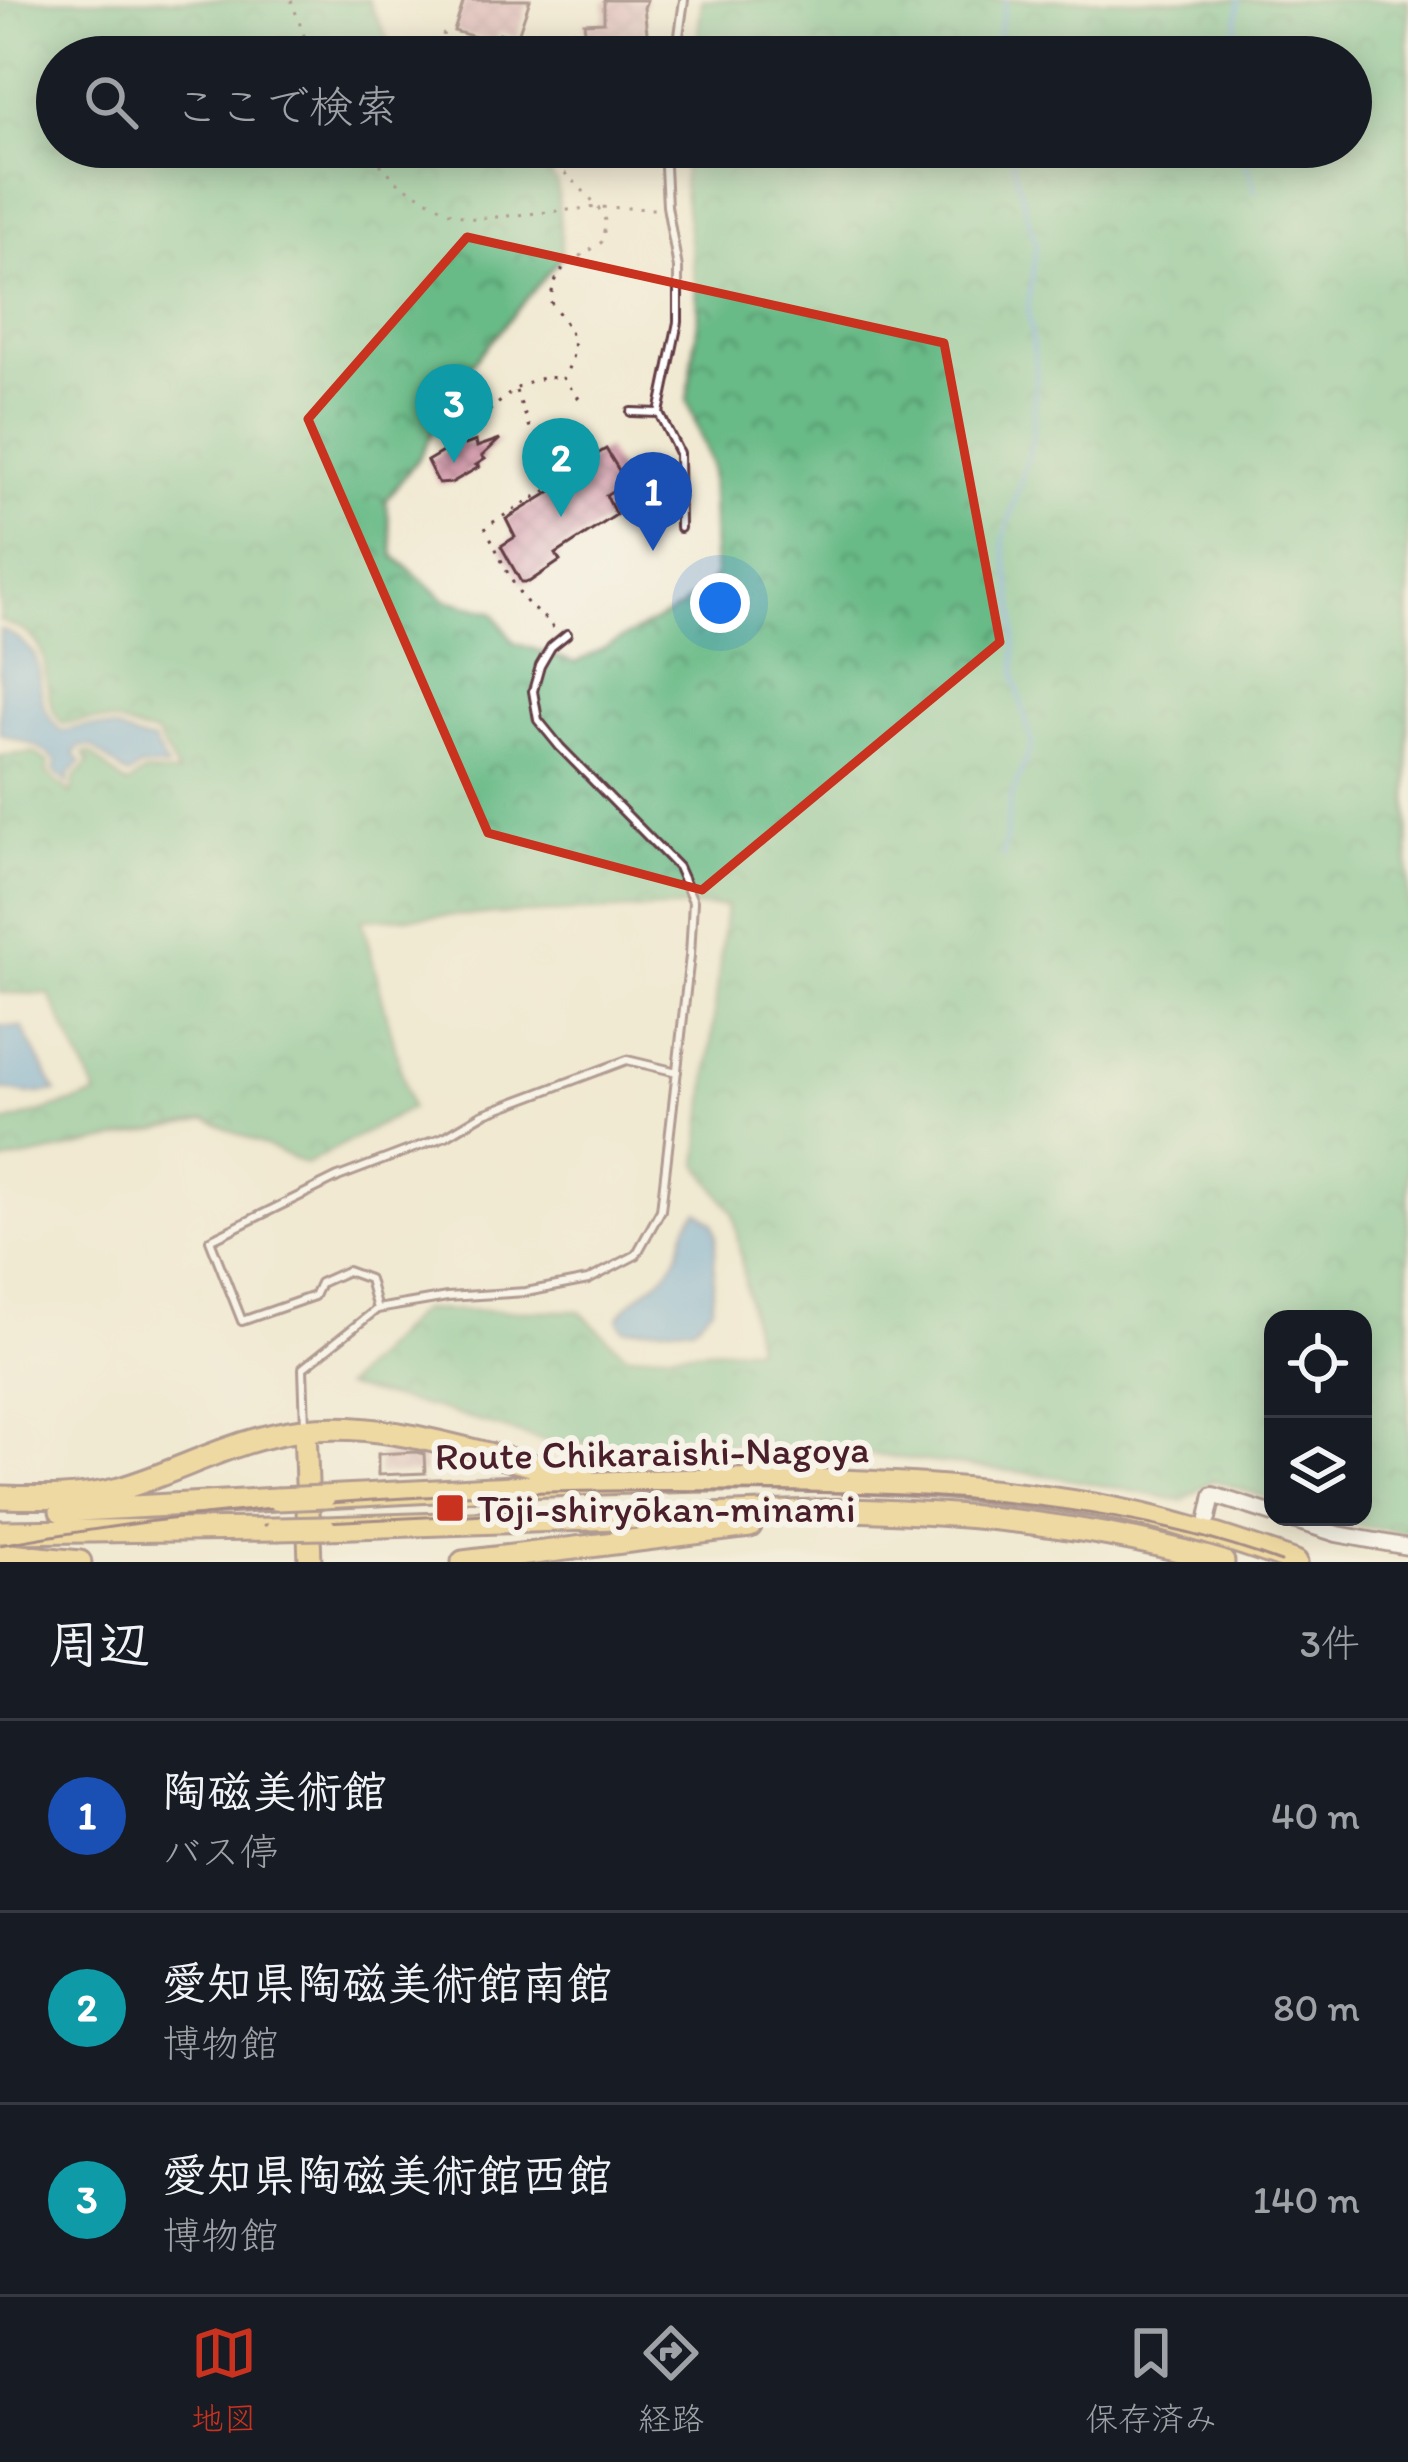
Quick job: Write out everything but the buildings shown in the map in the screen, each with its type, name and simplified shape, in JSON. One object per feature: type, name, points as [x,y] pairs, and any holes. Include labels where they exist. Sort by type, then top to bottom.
[{"type":"main road","points":[[305,1429],[310,1562]]},
{"type":"main road","points":[[0,1497],[74,1498],[118,1489],[244,1442],[305,1429],[428,1441],[628,1483]]},
{"type":"main road","name":"Route Chikaraishi-Nagoya","points":[[0,1511],[628,1483],[834,1480],[981,1490],[1098,1506],[1202,1531],[1296,1562]]},
{"type":"main road","name":"Route Chikaraishi-Nagoya","points":[[0,1532],[326,1528],[848,1510],[1032,1521],[1223,1562]]},
{"type":"main road","points":[[463,1562],[566,1555],[822,1520],[1032,1521]]},
{"type":"main road","points":[[0,1554],[80,1562]]},
{"type":"street","points":[[1208,1518],[1213,1495],[1264,1511]]},
{"type":"street","points":[[1312,1526],[1408,1546]]},
{"type":"lane","points":[[679,36],[684,0]]},
{"type":"lane","points":[[665,168],[679,268],[679,322],[659,413],[679,453],[680,528]]},
{"type":"lane","points":[[631,412],[659,413]]},
{"type":"lane","points":[[305,1429],[303,1368],[377,1309],[588,1280],[637,1255],[661,1210],[693,901],[679,866],[538,720],[533,691],[539,666],[567,634]]},
{"type":"lane","points":[[377,1309],[370,1279],[347,1271],[320,1283],[314,1296],[242,1321],[210,1240],[338,1177],[446,1136],[483,1114],[627,1060],[677,1072]]},
{"type":"path","points":[[291,0],[304,36]]},
{"type":"path","points":[[384,168],[400,184],[453,214],[476,219],[599,207],[657,209]]},
{"type":"path","points":[[555,168],[599,207],[605,222],[603,241],[568,261],[555,275],[550,301],[575,343],[575,358],[563,378]]},
{"type":"path","points":[[479,419],[540,376],[563,378],[584,405]]},
{"type":"path","points":[[516,389],[532,434]]},
{"type":"path","points":[[556,484],[485,527],[521,596],[546,616],[556,632]]},
{"type":"highlighted area","points":[[467,237],[944,343],[1000,642],[702,890],[488,833],[308,419]]},
{"type":"green space","points":[[0,0],[368,0],[386,36],[36,36],[36,168],[544,168],[557,183],[562,256],[459,380],[420,456],[386,500],[394,556],[445,600],[493,612],[514,643],[576,663],[680,608],[715,577],[711,465],[687,400],[699,314],[684,168],[1372,168],[1372,36],[698,36],[702,0],[1408,0],[1408,1533],[1359,1526],[1372,1526],[1372,1310],[1264,1310],[1264,1497],[1213,1480],[1183,1501],[1052,1476],[743,1444],[554,1444],[344,1387],[420,1310],[579,1311],[626,1355],[756,1347],[733,1213],[698,1164],[726,906],[362,919],[411,1108],[306,1164],[207,1120],[0,1163],[0,1124],[97,1095],[49,994],[0,993],[0,756],[34,752],[49,763],[47,773],[71,794],[75,777],[89,762],[83,753],[89,752],[127,785],[143,773],[178,774],[156,734],[103,720],[63,724],[50,701],[42,653],[25,632],[0,621]]},
{"type":"water","points":[[0,629],[32,651],[43,701],[61,731],[101,727],[153,741],[167,768],[141,767],[128,776],[91,746],[79,747],[74,754],[81,762],[68,783],[54,771],[56,760],[37,746],[0,734]]},
{"type":"water","points":[[0,1026],[22,1027],[56,1092],[0,1089]]},
{"type":"water","points":[[698,1211],[713,1223],[716,1236],[712,1307],[693,1326],[624,1329],[618,1319],[667,1271]]},
{"type":"waterway","points":[[998,36],[1006,0]]},
{"type":"waterway","points":[[1236,36],[1239,0]]},
{"type":"waterway","points":[[1003,857],[1011,798],[1032,744],[1015,677],[1015,614],[1003,542],[1032,442],[1036,371],[1028,308],[1036,245],[1014,168]]},
{"type":"waterway","points":[[1248,168],[1255,191]]},
{"type":"tram line","points":[[0,1545],[182,1518],[365,1500],[733,1491],[941,1497],[1079,1511],[1215,1540],[1281,1562]]},
{"type":"tram line","points":[[264,1525],[587,1509]]},
{"type":"place","name":"愛知県陶磁美術館西館","points":[[454,463]]},
{"type":"place","name":"愛知県陶磁美術館南館","points":[[561,517]]},
{"type":"place","name":"陶磁美術館","points":[[653,551]]},
{"type":"place","name":"Tōji-shiryōkan-minami","points":[[450,1508]]}]
